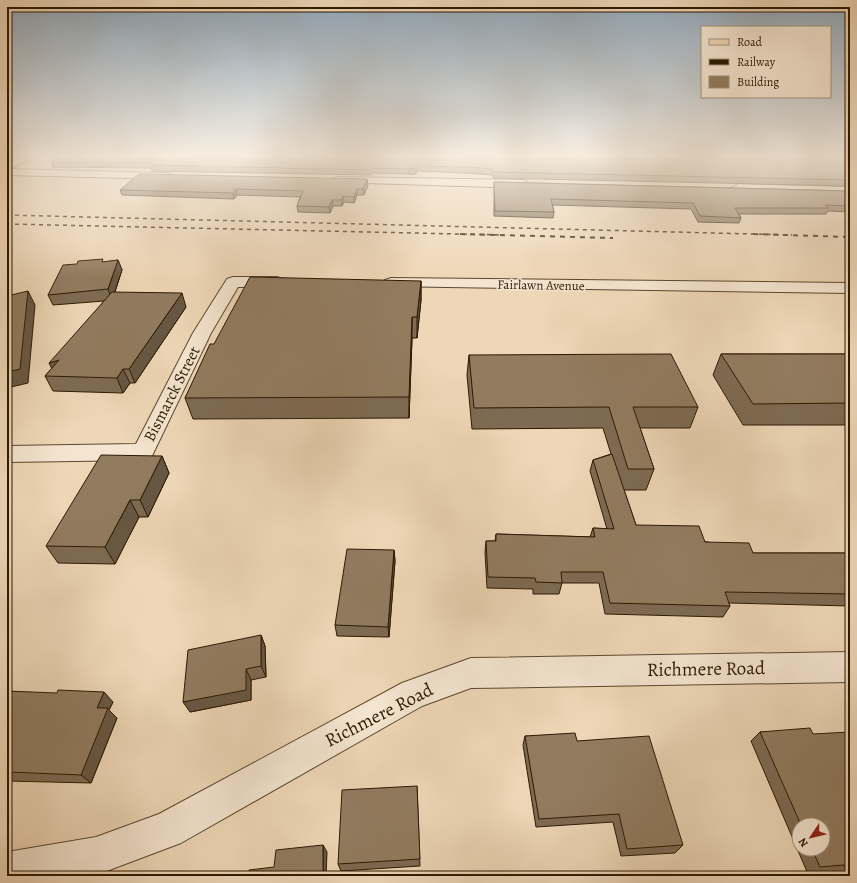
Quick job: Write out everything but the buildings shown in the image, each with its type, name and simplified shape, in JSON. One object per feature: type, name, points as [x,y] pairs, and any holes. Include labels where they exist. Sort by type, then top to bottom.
[{"type":"street","name":"Bismarck Street","points":[[7,454],[143,452],[202,333],[232,282],[288,282]]},
{"type":"street","name":"Fairlawn Avenue","points":[[376,283],[850,288]]},
{"type":"street","name":"Richmere Road","points":[[7,872],[96,856],[168,830],[414,694],[471,673],[850,667]]},
{"type":"railway","points":[[7,215],[754,234]]},
{"type":"railway","points":[[7,224],[467,234]]},
{"type":"railway","points":[[460,234],[467,234]]},
{"type":"railway","points":[[467,234],[504,235]]},
{"type":"railway","points":[[467,234],[613,238]]},
{"type":"railway","points":[[754,234],[792,235]]},
{"type":"railway","points":[[754,234],[850,237]]}]
